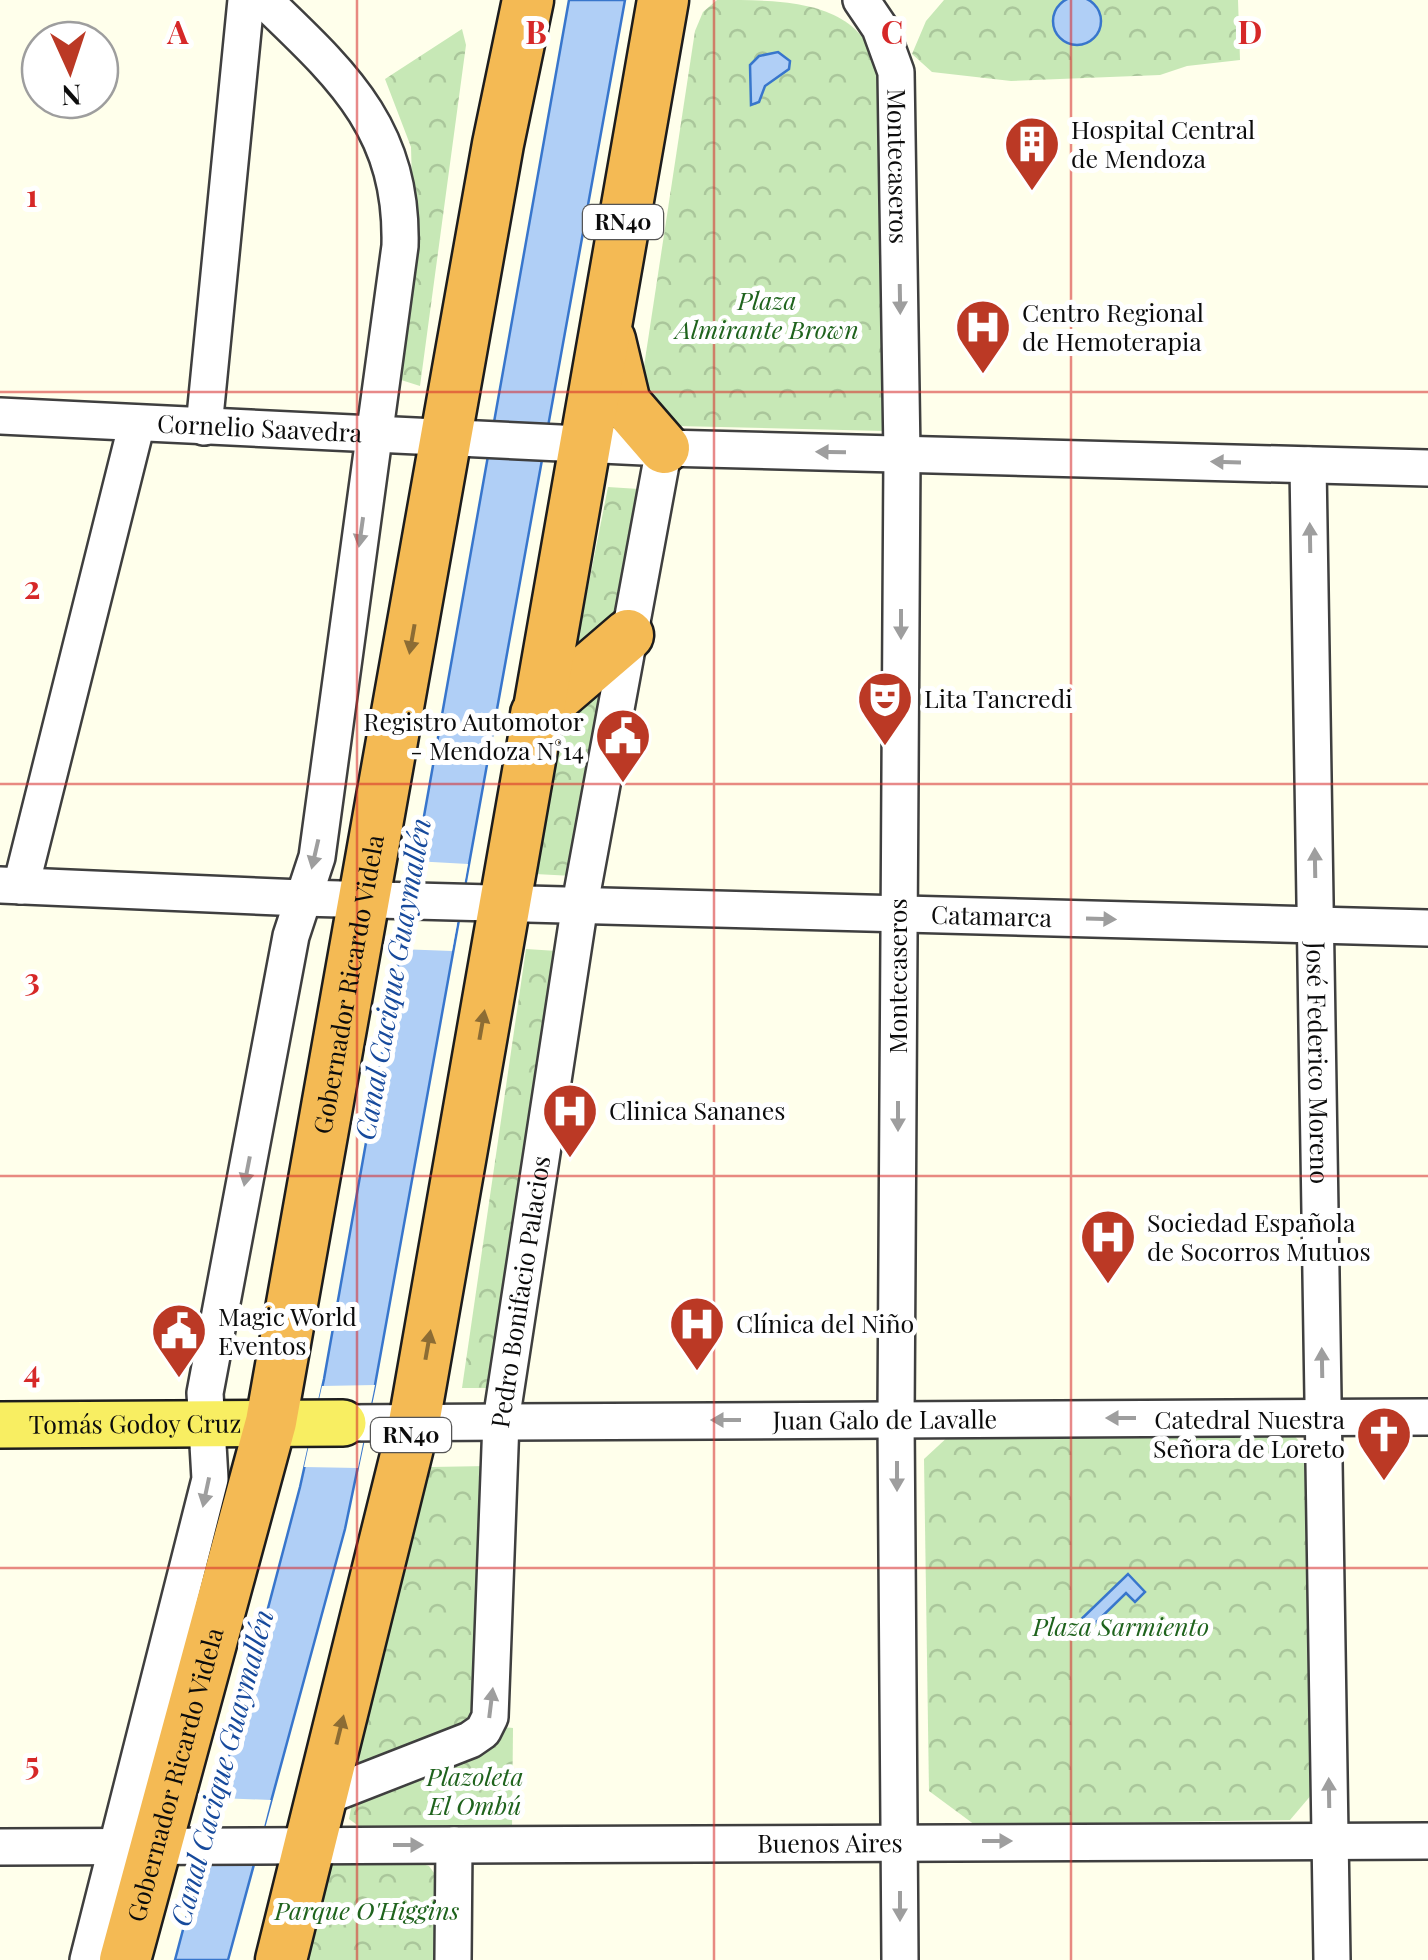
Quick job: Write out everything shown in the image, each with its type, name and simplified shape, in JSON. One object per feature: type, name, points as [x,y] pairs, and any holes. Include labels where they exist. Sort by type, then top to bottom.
[{"type":"highway","name":"Gobernador Ricardo Videla","points":[[125,1960],[195,1846],[342,1423],[434,901],[536,714],[498,144],[528,0]]},
{"type":"highway","name":"Gobernador Ricardo Videla","points":[[280,1960],[324,1797],[342,1423],[516,442],[607,317],[663,0]]},
{"type":"highway","points":[[607,317],[624,404],[664,448]]},
{"type":"highway","points":[[536,714],[628,634]]},
{"type":"main road","name":"Tomás Godoy Cruz","points":[[0,1425],[342,1423]]},
{"type":"street","points":[[204,427],[246,0]]},
{"type":"street","points":[[88,1960],[195,1846],[210,1479],[205,1392],[290,936],[316,857],[400,246],[401,206],[392,162],[374,120],[351,90],[264,0]]},
{"type":"street","name":"Montecaseros","points":[[861,0],[880,28],[896,72],[902,454],[896,1420],[900,1960]]},
{"type":"street","name":"Cornelio Saavedra","points":[[0,416],[664,448],[1428,468]]},
{"type":"street","points":[[11,886],[138,423]]},
{"type":"street","name":"Pedro Bonifacio Palacios","points":[[324,1797],[461,1744],[478,1736],[487,1724],[492,1698],[501,1421],[580,904],[664,448]]},
{"type":"street","name":"José Federico Moreno","points":[[1308,464],[1332,1960]]},
{"type":"street","name":"Catamarca","points":[[11,886],[302,898],[1428,928]]},
{"type":"street","name":"Juan Galo de Lavalle","points":[[342,1423],[1428,1417]]},
{"type":"street","name":"Buenos Aires","points":[[0,1847],[1428,1841]]},
{"type":"street","points":[[453,1960],[454,1844]]},
{"type":"green space","name":"Plaza Almirante Brown","points":[[717,0],[771,1],[820,10],[858,32],[871,52],[879,77],[883,431],[677,426],[641,386],[695,31],[703,12]]},
{"type":"green space","points":[[944,0],[1238,0],[1240,60],[1187,66],[1160,75],[1011,81],[932,72],[912,54],[926,21]]},
{"type":"green space","points":[[462,29],[466,45],[420,386],[398,379],[413,219],[411,147],[385,79]]},
{"type":"green space","points":[[608,487],[639,489],[616,614],[575,653]]},
{"type":"green space","points":[[605,681],[573,876],[535,874],[565,710]]},
{"type":"green space","points":[[526,949],[557,951],[494,1388],[462,1388]]},
{"type":"green space","name":"Plaza Sarmiento","points":[[1288,1429],[1313,1456],[1318,1787],[1290,1820],[975,1825],[929,1791],[924,1459],[951,1434]]},
{"type":"green space","points":[[488,1466],[478,1701],[468,1727],[353,1774],[431,1467]]},
{"type":"green space","name":"Plazoleta El Ombú","points":[[501,1727],[513,1728],[512,1828],[360,1827],[349,1819],[352,1803]]},
{"type":"green space","name":"Parque O'Higgins","points":[[415,1862],[429,1866],[437,1877],[438,1960],[297,1960],[327,1864]]},
{"type":"water","points":[[1077,-3],[1094,4],[1101,21],[1094,38],[1077,45],[1060,38],[1053,21],[1060,4]]},
{"type":"water","points":[[569,0],[625,0],[375,1385],[345,1529],[228,1960],[175,1960],[300,1487],[324,1379]]},
{"type":"water","points":[[778,52],[790,61],[789,69],[765,86],[759,102],[751,105],[750,65],[759,56]]},
{"type":"water","points":[[1128,1574],[1145,1592],[1135,1602],[1126,1593],[1080,1638],[1071,1629]]},
{"type":"pier","points":[[414,861],[468,864],[452,951],[398,949]]},
{"type":"pier","points":[[375,1385],[358,1468],[304,1467],[322,1386]]},
{"type":"pier","points":[[218,1798],[271,1800],[255,1862],[201,1862]]},
{"type":"place","name":"Hospital Central de Mendoza","points":[[1032,193]]},
{"type":"place","name":"Centro Regional de Hemoterapia","points":[[983,376]]},
{"type":"place","name":"Lita Tancredi","points":[[885,748]]},
{"type":"place","name":"Registro Automotor - Mendoza N°14","points":[[623,785]]},
{"type":"place","name":"Clinica Sananes","points":[[570,1160]]},
{"type":"place","name":"Sociedad Española de Socorros Mutuos","points":[[1108,1286]]},
{"type":"place","name":"Clínica del Niño","points":[[697,1373]]},
{"type":"place","name":"Magic World Eventos","points":[[179,1380]]},
{"type":"place","name":"Catedral Nuestra Señora de Loreto","points":[[1384,1483]]},
{"type":"water label","name":"Canal Cacique Guaymallén","points":[[393,979]]},
{"type":"water label","name":"Canal Cacique Guaymallén","points":[[222,1768]]}]
